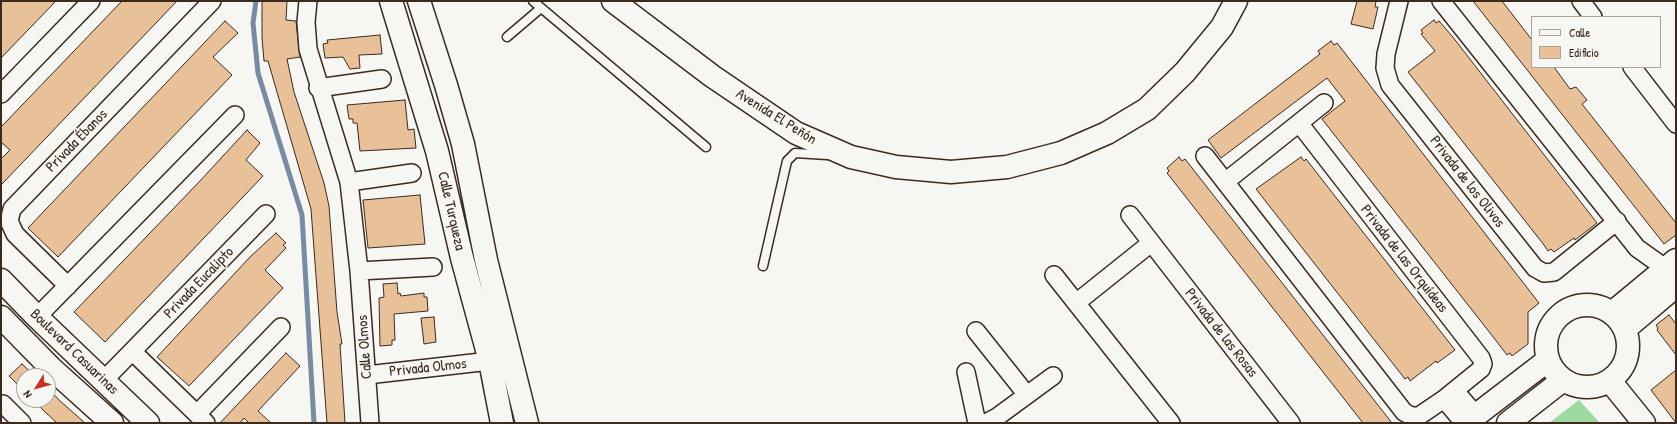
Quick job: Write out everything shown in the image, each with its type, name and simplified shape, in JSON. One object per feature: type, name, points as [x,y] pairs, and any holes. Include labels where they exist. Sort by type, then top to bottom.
[{"type":"street","points":[[1,94],[91,1]]},
{"type":"street","name":"Privada Ébanos","points":[[68,286],[15,234],[9,221],[12,209],[212,1]]},
{"type":"street","name":"Calle Olmos","points":[[308,1],[306,22],[308,49],[318,88],[348,182],[359,271],[370,423]]},
{"type":"street","name":"Calle Turqueza","points":[[391,1],[437,151],[462,258],[490,361],[502,423]]},
{"type":"street","name":"Calle Turqueza","points":[[419,1],[446,84],[463,144],[486,260],[527,423]]},
{"type":"street","name":"Avenida El Peñón","points":[[613,1],[712,76],[796,133],[851,157],[896,167],[951,172],[1006,168],[1062,153],[1106,133],[1147,108],[1185,72],[1222,27],[1236,1]]},
{"type":"street","name":"Privada de los Olivos","points":[[1399,1],[1386,54],[1385,68],[1390,85],[1535,268],[1544,273],[1554,272],[1616,222]]},
{"type":"street","points":[[1441,1],[1637,248],[1667,274]]},
{"type":"street","points":[[1581,1],[1592,16]]},
{"type":"street","points":[[1633,68],[1676,124]]},
{"type":"street","points":[[318,88],[382,79]]},
{"type":"street","points":[[1225,182],[1324,103]]},
{"type":"street","points":[[37,317],[235,115]]},
{"type":"street","name":"Privada de las Orquídeas","points":[[1205,156],[1404,412],[1411,416],[1419,416],[1450,395],[1481,369],[1483,364],[1481,358],[1299,123]]},
{"type":"street","points":[[348,182],[412,173]]},
{"type":"street","name":"Privada Eucalipto","points":[[103,381],[133,352],[266,214]]},
{"type":"street","name":"Privada de las Rosas","points":[[1130,215],[1291,423]]},
{"type":"street","points":[[1076,303],[1151,243]]},
{"type":"street","points":[[359,271],[433,267]]},
{"type":"street","points":[[1612,313],[1667,274]]},
{"type":"street","points":[[1625,329],[1667,274]]},
{"type":"street","points":[[1054,275],[1171,423]]},
{"type":"street","name":"Boulevard Casuarinas","points":[[1,280],[37,317],[148,423]]},
{"type":"street","points":[[1582,305],[1592,305],[1612,313],[1620,320],[1625,329],[1629,343],[1627,358],[1621,371],[1610,381],[1599,386],[1587,388],[1574,386],[1563,380],[1554,371],[1548,360],[1546,339],[1549,329],[1562,313],[1582,305]]},
{"type":"street","name":"Boulevard Casuarinas","points":[[1,318],[51,368],[112,423]]},
{"type":"street","points":[[133,352],[202,418],[281,327]]},
{"type":"street","points":[[976,331],[1027,395]]},
{"type":"street","points":[[1450,395],[1469,420],[1548,360]]},
{"type":"street","name":"Privada Olmos","points":[[366,374],[490,361]]},
{"type":"street","points":[[966,372],[976,423]]},
{"type":"street","points":[[986,423],[1053,376]]},
{"type":"street","points":[[1508,423],[1563,380]]},
{"type":"street","points":[[1610,381],[1644,423]]},
{"type":"street","points":[[3,404],[22,423]]},
{"type":"lane","points":[[533,1],[706,147]]},
{"type":"lane","points":[[507,37],[541,8]]},
{"type":"lane","points":[[763,266],[787,161],[795,153],[851,157]]},
{"type":"green space","points":[[1579,400],[1600,423],[1549,423]]},
{"type":"building","points":[[1,1],[56,1],[1,58]]},
{"type":"building","points":[[122,1],[177,1],[1,185],[1,159],[10,150],[1,142],[1,127]]},
{"type":"building","points":[[262,1],[287,1],[286,20],[296,21],[300,57],[287,59],[294,92],[324,183],[329,206],[337,312],[342,344],[340,344],[345,423],[327,423],[311,209],[268,61],[264,61],[262,38]]},
{"type":"building","points":[[1357,1],[1376,1],[1375,7],[1378,7],[1373,29],[1351,24]]},
{"type":"building","points":[[1473,1],[1502,1],[1531,39],[1531,68],[1555,68],[1570,89],[1576,87],[1587,100],[1582,104],[1676,223],[1676,235],[1664,244]]},
{"type":"building","points":[[1434,20],[1436,23],[1439,21],[1452,36],[1597,223],[1575,240],[1574,238],[1554,252],[1551,249],[1548,251],[1408,72],[1435,51],[1421,34],[1423,33],[1421,30]]},
{"type":"building","points":[[225,21],[238,33],[213,57],[232,75],[58,257],[28,228]]},
{"type":"building","points":[[380,35],[382,54],[359,55],[360,68],[350,69],[343,57],[325,58],[323,44],[328,43],[327,40]]},
{"type":"building","points":[[1331,41],[1334,45],[1337,43],[1539,303],[1528,312],[1528,344],[1512,356],[1510,353],[1507,355],[1322,119],[1345,101],[1327,78],[1221,158],[1208,140],[1320,54],[1318,51]]},
{"type":"building","points":[[405,100],[408,130],[414,129],[416,148],[360,151],[357,123],[353,123],[353,119],[349,119],[347,105]]},
{"type":"building","points":[[247,130],[260,143],[246,160],[263,176],[105,342],[74,312]]},
{"type":"building","points":[[1179,157],[1182,161],[1185,159],[1392,423],[1363,423],[1167,173],[1169,171],[1167,168]]},
{"type":"building","points":[[1301,157],[1304,161],[1306,159],[1455,350],[1437,363],[1436,361],[1410,381],[1408,377],[1405,379],[1256,189]]},
{"type":"building","points":[[420,195],[425,244],[368,248],[363,200]]},
{"type":"building","points":[[276,233],[286,243],[283,245],[286,248],[265,270],[283,288],[189,386],[157,357],[250,257]]},
{"type":"building","points":[[397,283],[398,294],[400,293],[401,296],[424,293],[424,297],[427,297],[428,311],[394,314],[395,340],[392,340],[392,345],[380,346],[379,298],[384,297],[383,284]]},
{"type":"building","points":[[1669,315],[1676,324],[1676,355],[1657,330],[1658,328],[1656,325]]},
{"type":"building","points":[[434,317],[436,342],[424,344],[421,318]]},
{"type":"building","points":[[286,353],[300,366],[258,411],[271,423],[249,423],[244,418],[240,423],[220,423]]},
{"type":"building","points":[[22,364],[26,368],[18,368]]},
{"type":"building","points":[[16,370],[16,383],[9,376]]},
{"type":"building","points":[[1676,370],[1676,423],[1651,390]]},
{"type":"building","points":[[56,397],[85,423],[57,423],[41,408],[56,408]]},
{"type":"waterway","points":[[256,1],[253,23],[258,73],[302,215],[314,423]]}]
